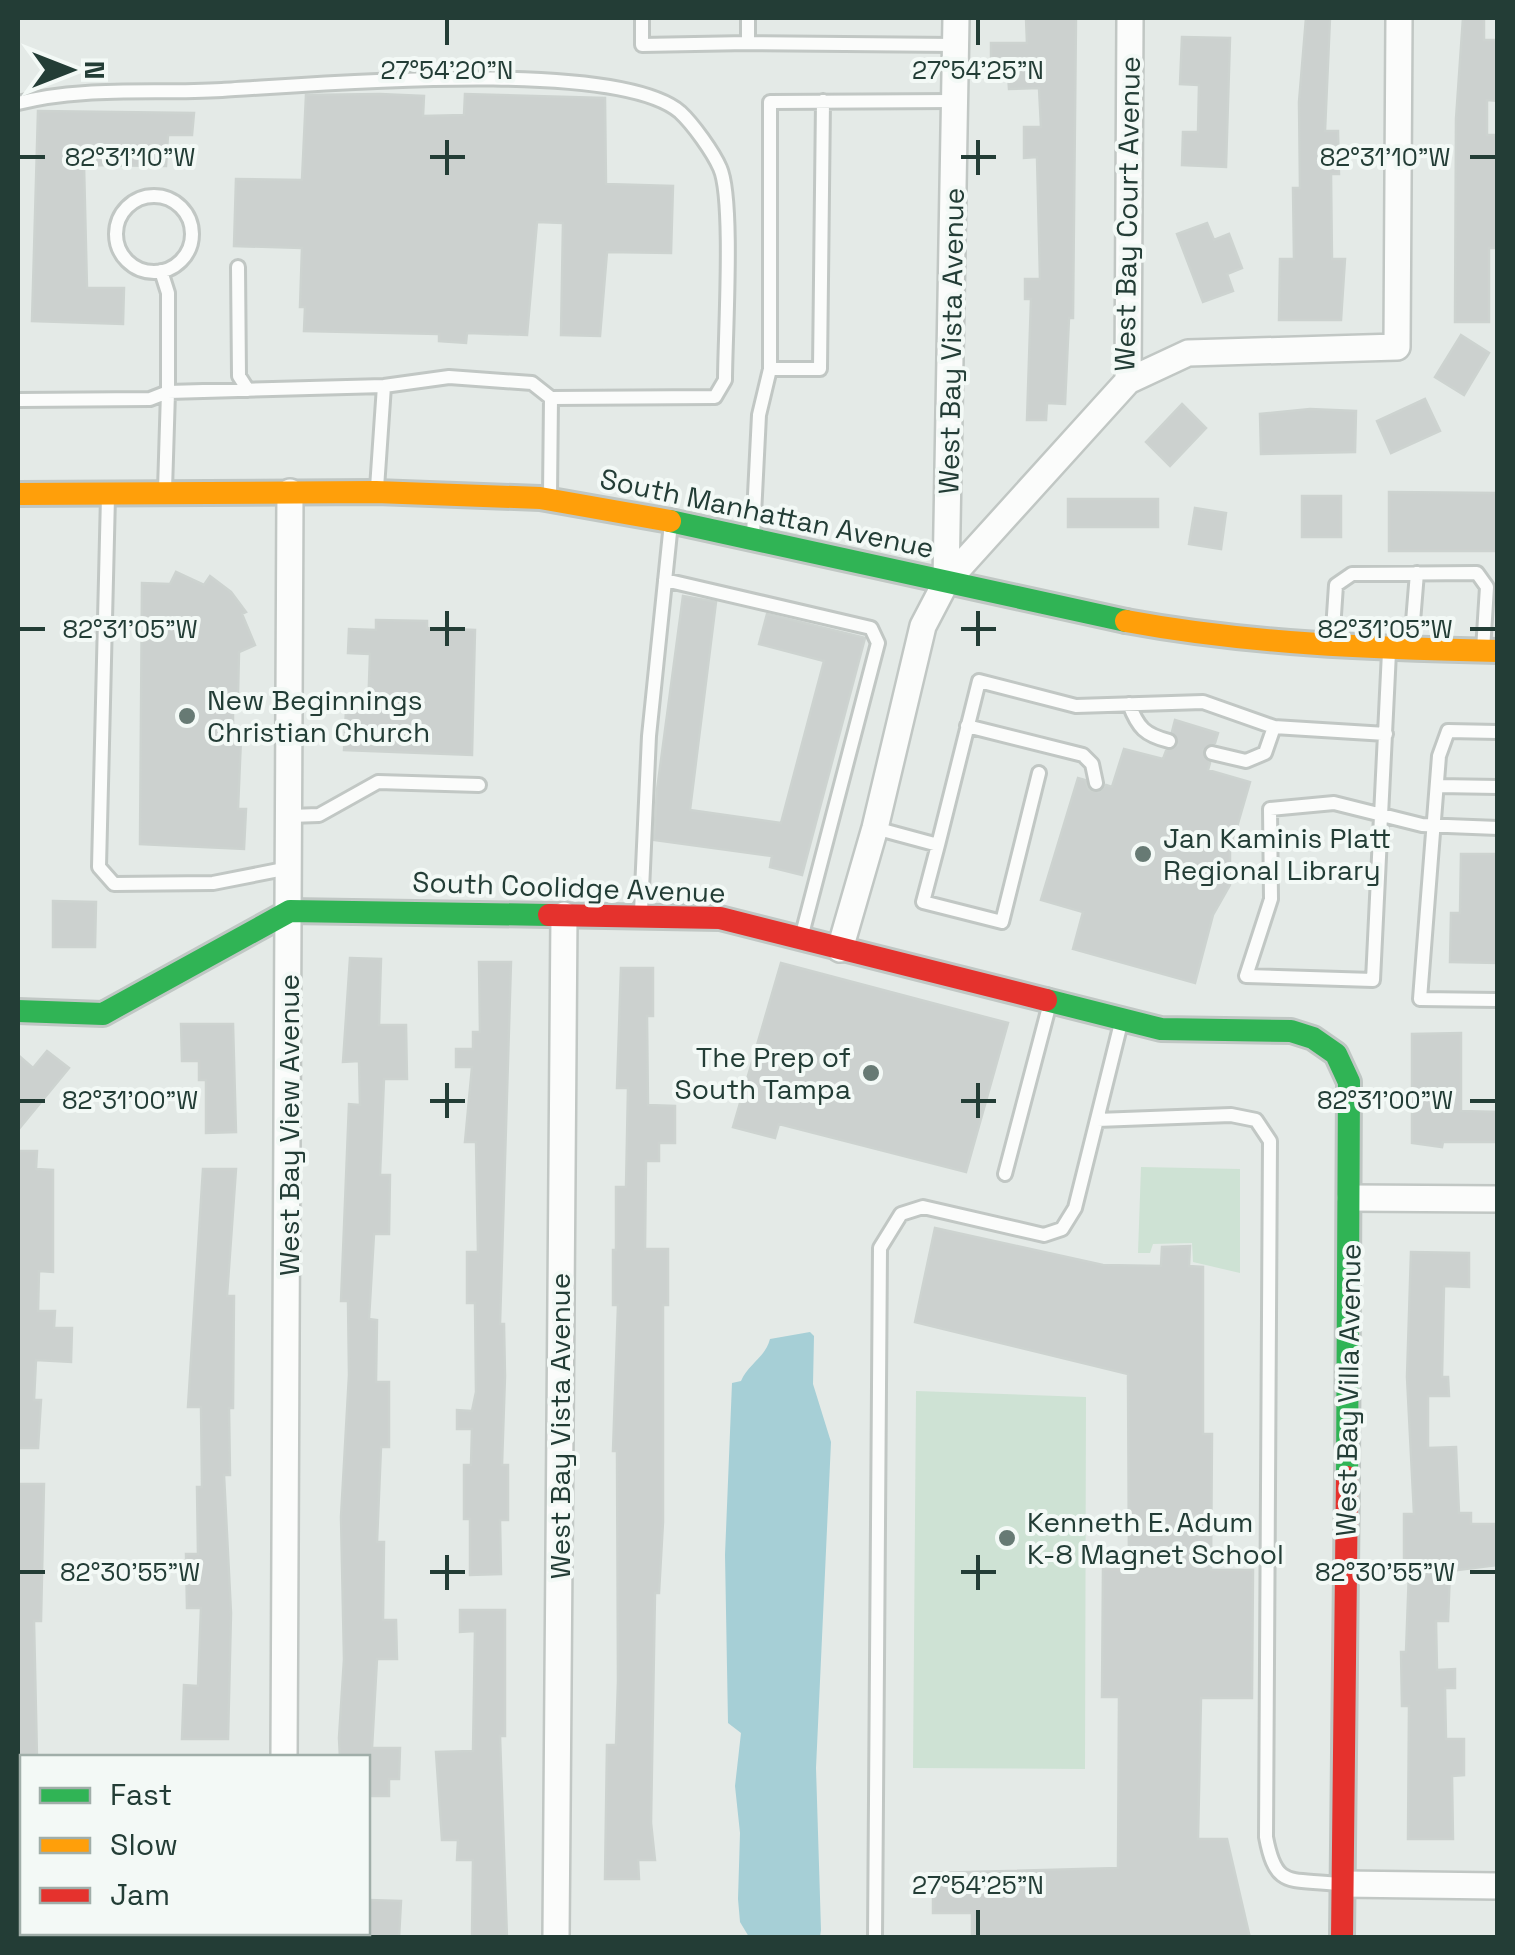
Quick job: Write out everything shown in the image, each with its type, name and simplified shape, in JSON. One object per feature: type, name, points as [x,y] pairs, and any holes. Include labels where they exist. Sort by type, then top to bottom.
[{"type":"street","name":"West Bay Vista Avenue","points":[[840,949],[875,828],[924,626],[946,582],[956,18]]},
{"type":"street","name":"West Bay Court Avenue","points":[[946,582],[1128,381],[1130,18]]},
{"type":"street","points":[[1128,381],[1188,353],[1397,347],[1399,18]]},
{"type":"street","name":"West Bay View Avenue","points":[[284,1755],[290,492]]},
{"type":"street","name":"South Manhattan Avenue","points":[[18,494],[376,492],[550,500],[753,537],[1109,620],[1208,636],[1332,647],[1490,651]]},
{"type":"street","name":"South Coolidge Avenue","points":[[18,1011],[102,1014],[290,911],[720,918],[1161,1028],[1291,1031],[1313,1038],[1336,1054],[1349,1082]]},
{"type":"street","name":"West Bay Vista Avenue","points":[[556,1938],[564,915]]},
{"type":"street","name":"West Bay Villa Avenue","points":[[1342,1938],[1349,1082]]},
{"type":"street","points":[[1350,1198],[1498,1199]]},
{"type":"street","points":[[1343,1884],[1498,1886]]},
{"type":"lane","points":[[642,18],[642,44],[955,44]]},
{"type":"lane","points":[[748,18],[748,43]]},
{"type":"lane","points":[[18,103],[49,95],[224,90],[320,81],[466,80],[616,86],[680,112],[721,169],[726,214],[725,380],[716,397],[551,398],[532,383],[450,377],[384,386],[168,392],[150,400],[18,400]]},
{"type":"lane","points":[[770,369],[820,369],[822,101]]},
{"type":"lane","points":[[753,537],[759,415],[770,369],[770,102],[954,101]]},
{"type":"lane","points":[[155,195],[177,203],[190,222],[192,233],[184,258],[162,272],[136,268],[118,248],[118,222],[124,210],[155,195]]},
{"type":"lane","points":[[238,268],[239,376],[248,390]]},
{"type":"lane","points":[[162,272],[168,293],[165,493]]},
{"type":"lane","points":[[376,492],[384,386]]},
{"type":"lane","points":[[550,500],[551,398]]},
{"type":"lane","points":[[108,493],[99,867],[114,884],[214,883],[290,868]]},
{"type":"lane","points":[[640,916],[649,736],[672,521]]},
{"type":"lane","points":[[1332,647],[1336,584],[1352,574],[1477,573],[1488,587],[1490,651]]},
{"type":"lane","points":[[1417,574],[1386,734],[1383,813],[1373,980],[1246,976],[1272,900],[1270,810],[1334,803],[1383,813],[1437,826],[1498,828]]},
{"type":"lane","points":[[666,580],[871,628],[878,643],[801,938]]},
{"type":"lane","points":[[1039,773],[1002,922],[923,902],[978,682],[1076,706],[1202,702],[1274,726],[1386,734]]},
{"type":"lane","points":[[1129,704],[1137,726],[1149,736],[1169,740]]},
{"type":"lane","points":[[968,726],[1082,756],[1092,764],[1096,783]]},
{"type":"lane","points":[[1212,754],[1246,761],[1264,753],[1274,726]]},
{"type":"lane","points":[[1498,732],[1448,731],[1439,756],[1437,826],[1428,860],[1420,999],[1498,1000]]},
{"type":"lane","points":[[290,816],[319,815],[378,782],[479,785]]},
{"type":"lane","points":[[1438,786],[1498,787]]},
{"type":"lane","points":[[875,828],[938,845]]},
{"type":"lane","points":[[1005,1174],[1050,1001]]},
{"type":"lane","points":[[876,1938],[880,1248],[900,1214],[924,1206],[1044,1235],[1062,1228],[1075,1208],[1122,1019]]},
{"type":"lane","points":[[1097,1120],[1231,1115],[1256,1120],[1270,1140],[1266,1837],[1272,1868],[1282,1878],[1343,1884]]},
{"type":"green space","points":[[1141,1167],[1240,1169],[1240,1273],[1193,1262],[1192,1243],[1153,1244],[1150,1253],[1138,1253]]},
{"type":"green space","points":[[916,1391],[1086,1397],[1085,1769],[913,1768]]},
{"type":"water","points":[[810,1332],[814,1336],[813,1384],[831,1442],[816,1768],[821,1930],[820,1937],[749,1937],[740,1922],[738,1899],[740,1833],[735,1786],[741,1733],[728,1723],[725,1555],[732,1383],[741,1381],[770,1339]]},
{"type":"building","points":[[1026,18],[1076,18],[1073,318],[1069,318],[1065,404],[1047,403],[1046,420],[1027,420],[1031,299],[1025,299],[1025,279],[1040,279],[1037,157],[1024,158],[1024,127],[1041,127],[1039,88],[1009,89],[1008,73],[991,74],[991,43],[1027,43]]},
{"type":"building","points":[[1306,18],[1330,18],[1325,131],[1338,131],[1339,174],[1331,174],[1332,259],[1345,259],[1341,320],[1279,320],[1280,259],[1294,259],[1293,188],[1300,188],[1299,102]]},
{"type":"building","points":[[1463,18],[1484,18],[1484,40],[1498,40],[1498,101],[1487,100],[1487,135],[1498,135],[1498,248],[1489,248],[1489,322],[1455,322],[1456,119]]},
{"type":"building","points":[[1182,37],[1230,38],[1226,167],[1182,165],[1183,132],[1198,132],[1199,85],[1180,84]]},
{"type":"building","points":[[465,94],[605,98],[606,184],[673,186],[671,253],[607,252],[600,336],[561,335],[563,223],[537,222],[527,335],[467,333],[466,343],[439,341],[439,334],[304,331],[305,307],[300,307],[302,248],[234,246],[236,179],[302,180],[306,95],[424,96],[423,116],[464,115]]},
{"type":"building","points":[[38,111],[194,113],[192,135],[168,135],[166,166],[84,165],[87,288],[124,288],[123,324],[32,321]]},
{"type":"building","points":[[1207,223],[1214,240],[1229,234],[1242,268],[1227,274],[1233,291],[1203,302],[1177,234]]},
{"type":"building","points":[[1461,335],[1489,353],[1464,395],[1435,377]]},
{"type":"building","points":[[1425,399],[1440,431],[1391,453],[1377,421]]},
{"type":"building","points":[[1182,404],[1206,428],[1170,466],[1146,442]]},
{"type":"building","points":[[1310,409],[1356,411],[1355,452],[1261,454],[1260,414]]},
{"type":"building","points":[[1389,492],[1497,493],[1497,551],[1389,551]]},
{"type":"building","points":[[1302,496],[1341,496],[1341,537],[1302,537]]},
{"type":"building","points":[[1068,499],[1158,499],[1158,527],[1068,527]]},
{"type":"building","points":[[1195,508],[1226,513],[1221,549],[1189,544]]},
{"type":"building","name":"New Beginnings Christian Church","points":[[176,572],[204,585],[210,576],[231,592],[246,612],[242,614],[255,645],[239,652],[238,695],[233,695],[233,737],[241,738],[238,809],[246,809],[244,849],[140,844],[142,583],[170,584]]},
{"type":"building","points":[[683,596],[716,602],[690,810],[781,823],[824,661],[759,644],[767,614],[865,638],[802,875],[770,867],[772,856],[654,840]]},
{"type":"building","points":[[376,620],[427,621],[427,628],[475,630],[472,755],[344,750],[346,710],[368,711],[370,654],[348,653],[349,629],[376,630]]},
{"type":"building","name":"Jan Kaminis Platt Regional Library","points":[[1175,720],[1218,733],[1215,743],[1203,750],[1210,763],[1208,770],[1250,782],[1230,851],[1230,885],[1213,915],[1195,983],[1073,949],[1083,912],[1041,900],[1078,778],[1085,780],[1089,790],[1099,792],[1106,785],[1112,787],[1124,749],[1163,759],[1166,751],[1178,745],[1172,732]]},
{"type":"building","points":[[1461,854],[1498,854],[1498,963],[1450,962],[1451,913],[1460,913]]},
{"type":"building","points":[[53,901],[96,902],[95,947],[53,947]]},
{"type":"building","points":[[350,958],[381,959],[379,1025],[406,1025],[407,1079],[384,1079],[380,1175],[390,1175],[389,1234],[374,1234],[369,1319],[377,1320],[376,1382],[389,1382],[389,1447],[381,1447],[377,1542],[384,1542],[383,1620],[396,1620],[397,1659],[377,1659],[372,1748],[400,1748],[399,1779],[389,1779],[389,1796],[370,1796],[370,1755],[340,1755],[344,1659],[341,1517],[349,1375],[348,1301],[341,1301],[349,1104],[360,1105],[359,1061],[343,1062]]},
{"type":"building","points":[[479,962],[511,962],[500,1324],[504,1324],[502,1465],[508,1465],[508,1520],[500,1520],[501,1574],[470,1575],[470,1519],[464,1519],[464,1465],[471,1465],[472,1429],[457,1429],[457,1410],[472,1411],[476,1392],[475,1303],[467,1303],[467,1252],[478,1252],[476,1142],[465,1142],[472,1067],[456,1067],[456,1049],[473,1049],[473,1032],[480,1032]]},
{"type":"building","name":"The Prep of South Tampa","points":[[781,963],[1008,1023],[966,1172],[779,1124],[775,1138],[733,1127]]},
{"type":"building","points":[[621,968],[653,968],[653,1016],[647,1016],[648,1105],[675,1106],[675,1143],[659,1143],[659,1161],[646,1161],[645,1249],[668,1249],[668,1305],[663,1305],[663,1522],[659,1593],[655,1593],[651,1823],[655,1860],[638,1860],[639,1879],[605,1879],[607,1745],[616,1745],[618,1681],[617,1451],[613,1451],[618,1305],[613,1305],[613,1250],[616,1187],[626,1187],[628,1088],[617,1088]]},
{"type":"building","points":[[181,1024],[233,1024],[236,1132],[206,1133],[206,1080],[199,1080],[199,1061],[182,1061]]},
{"type":"building","points":[[1461,1033],[1461,1111],[1498,1112],[1498,1142],[1443,1142],[1442,1147],[1412,1143],[1412,1034]]},
{"type":"building","points":[[47,1051],[69,1068],[18,1130],[18,1055],[33,1068]]},
{"type":"building","points":[[18,1151],[37,1151],[36,1169],[53,1170],[53,1272],[39,1271],[38,1311],[55,1311],[54,1328],[72,1328],[71,1362],[36,1360],[34,1400],[41,1400],[38,1448],[18,1448]]},
{"type":"building","points":[[203,1169],[236,1169],[227,1296],[234,1296],[233,1408],[229,1408],[230,1475],[224,1475],[231,1613],[228,1739],[182,1739],[184,1685],[198,1686],[201,1608],[187,1608],[186,1554],[198,1554],[197,1487],[202,1487],[201,1407],[188,1407]]},
{"type":"building","points":[[935,1228],[1103,1265],[1161,1266],[1162,1247],[1190,1246],[1189,1266],[1203,1267],[1203,1434],[1212,1434],[1211,1570],[1253,1570],[1252,1698],[1201,1698],[1198,1839],[1227,1839],[1250,1938],[984,1938],[972,1936],[972,1913],[933,1913],[933,1873],[1118,1868],[1119,1697],[1102,1697],[1103,1569],[1129,1569],[1128,1374],[915,1322]]},
{"type":"building","points":[[1411,1252],[1469,1253],[1469,1287],[1444,1286],[1442,1377],[1448,1377],[1449,1396],[1428,1396],[1428,1448],[1456,1447],[1459,1513],[1471,1513],[1471,1524],[1498,1524],[1498,1565],[1450,1571],[1448,1621],[1436,1621],[1437,1670],[1455,1669],[1455,1688],[1445,1688],[1446,1739],[1464,1739],[1464,1775],[1452,1776],[1453,1839],[1408,1839],[1409,1706],[1402,1706],[1401,1652],[1406,1652],[1409,1571],[1404,1571],[1404,1514],[1414,1514],[1407,1377]]},
{"type":"building","points":[[18,1484],[44,1484],[41,1621],[34,1621],[37,1755],[18,1758]]},
{"type":"building","points":[[460,1610],[505,1610],[505,1736],[500,1736],[507,1938],[472,1938],[473,1860],[457,1860],[458,1840],[442,1840],[436,1752],[473,1751],[475,1631],[460,1632]]},
{"type":"building","points":[[370,1900],[401,1901],[399,1938],[368,1938]]},
{"type":"traffic: fast","points":[[670,521],[1126,621]]},
{"type":"traffic: fast","points":[[18,1011],[103,1014],[290,911],[549,915]]},
{"type":"traffic: fast","points":[[1046,1000],[1161,1029],[1291,1031],[1313,1038],[1336,1054],[1349,1082],[1347,1477]]},
{"type":"traffic: slow","points":[[18,494],[376,492],[540,498],[670,521]]},
{"type":"traffic: slow","points":[[1126,621],[1265,640],[1498,651]]},
{"type":"traffic: jam","points":[[549,915],[720,918],[1046,1000]]},
{"type":"traffic: jam","points":[[1342,1938],[1347,1477]]},
{"type":"place","name":"New Beginnings Christian Church","points":[[187,716]]},
{"type":"place","name":"Jan Kaminis Platt Regional Library","points":[[1143,854]]},
{"type":"place","name":"The Prep of South Tampa","points":[[871,1073]]},
{"type":"place","name":"Kenneth E. Adum K-8 Magnet School","points":[[1007,1538]]}]
